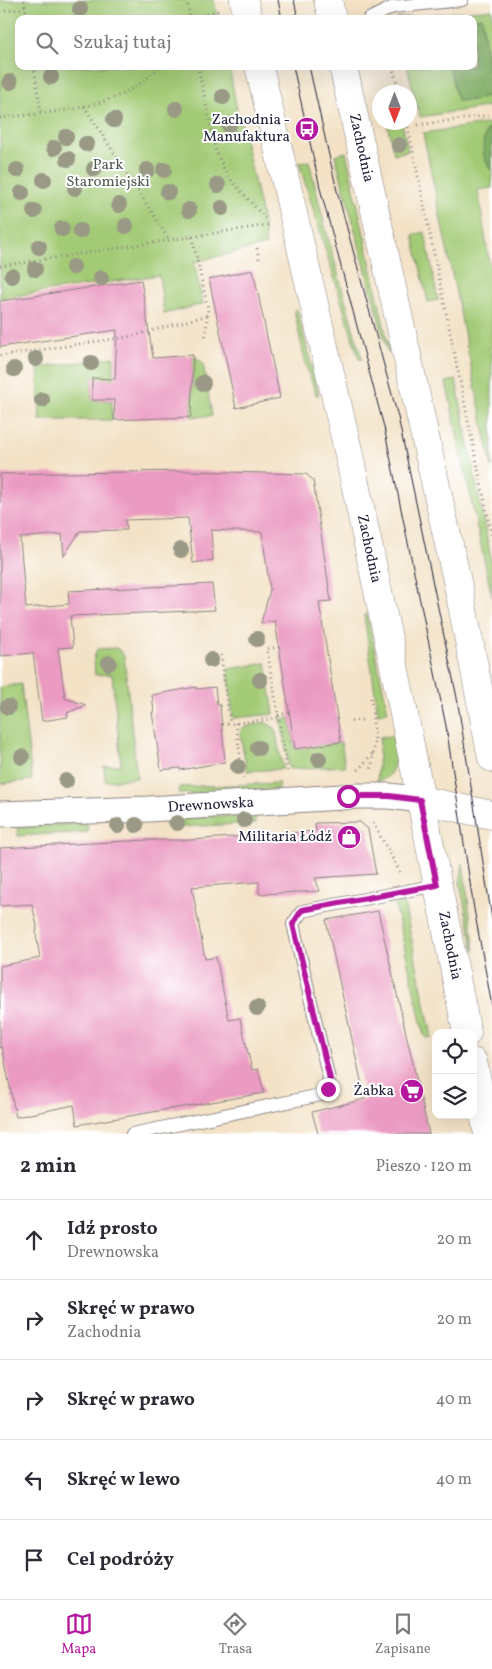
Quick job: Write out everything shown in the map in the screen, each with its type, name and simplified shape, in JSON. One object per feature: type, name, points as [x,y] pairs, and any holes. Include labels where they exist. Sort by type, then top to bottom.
[{"type":"main road","points":[[328,0],[331,15]]},
{"type":"main road","name":"Zachodnia","points":[[260,70],[349,455],[466,1029]]},
{"type":"main road","name":"Zachodnia","points":[[344,70],[460,590],[492,758]]},
{"type":"main road","points":[[420,800],[492,815]]},
{"type":"main road","points":[[476,1074],[488,1134]]},
{"type":"street","name":"Drewnowska","points":[[0,814],[149,809],[364,795],[420,800]]},
{"type":"lane","points":[[377,15],[393,7],[462,0]]},
{"type":"lane","points":[[132,1134],[321,1094],[328,1089],[330,1079],[293,924],[296,916],[302,910],[437,885]]},
{"type":"path","points":[[24,0],[26,15]]},
{"type":"path","points":[[188,0],[190,15]]},
{"type":"path","points":[[0,12],[25,8]]},
{"type":"path","points":[[208,15],[239,10]]},
{"type":"path","points":[[35,70],[40,112]]},
{"type":"path","points":[[0,118],[84,106],[117,97],[131,90],[154,70]]},
{"type":"path","points":[[0,266],[271,224],[227,175],[216,152],[199,70]]},
{"type":"path","points":[[393,70],[398,85]]},
{"type":"path","points":[[84,106],[170,241]]},
{"type":"path","points":[[418,125],[492,115]]},
{"type":"path","points":[[409,130],[492,537]]},
{"type":"path","points":[[192,237],[208,309],[205,340]]},
{"type":"path","points":[[256,248],[259,259]]},
{"type":"path","points":[[0,356],[133,336],[208,315]]},
{"type":"path","points":[[279,647],[267,649],[288,777]]},
{"type":"path","points":[[221,655],[230,724]]},
{"type":"path","points":[[222,725],[289,713]]},
{"type":"path","points":[[352,721],[364,720]]},
{"type":"path","points":[[236,723],[244,781]]},
{"type":"path","points":[[371,820],[383,838],[409,890]]},
{"type":"green space","name":"Park Staromiejski","points":[[0,0],[214,0],[217,15],[15,15],[15,70],[230,70],[239,121],[241,121],[264,226],[266,245],[194,262],[203,304],[164,314],[159,275],[0,298]]},
{"type":"green space","points":[[492,9],[492,106],[420,117],[417,105],[417,85],[412,85],[408,70],[477,70],[477,15],[428,15]]},
{"type":"green space","points":[[482,17],[491,94],[475,100],[457,101],[450,70],[477,70],[477,18]]},
{"type":"green space","points":[[492,123],[492,188],[478,190],[492,281],[492,468],[423,133]]},
{"type":"green space","points":[[488,128],[492,129],[492,171],[488,166],[483,150]]},
{"type":"green space","points":[[389,130],[404,130],[408,151],[394,154]]},
{"type":"green space","points":[[346,152],[390,353],[388,353],[335,155]]},
{"type":"green space","points":[[309,161],[325,227],[362,359],[359,359],[299,163]]},
{"type":"green space","points":[[425,232],[438,300],[428,302],[413,235]]},
{"type":"green space","points":[[297,309],[319,395],[316,395],[306,366],[294,310]]},
{"type":"green space","points":[[193,355],[203,363],[212,416],[191,417]]},
{"type":"green space","points":[[114,357],[113,379],[92,379],[92,400],[112,400],[112,420],[40,420],[38,368]]},
{"type":"green space","points":[[456,380],[492,564],[492,597],[446,382]]},
{"type":"green space","points":[[367,614],[388,712],[378,714],[364,615]]},
{"type":"green space","points":[[117,648],[124,656],[137,778],[105,781],[104,766],[121,765],[112,674],[95,675],[94,658],[97,649]]},
{"type":"green space","points":[[266,663],[274,714],[233,718],[228,669]]},
{"type":"green space","points":[[21,684],[32,780],[0,784],[0,687]]},
{"type":"green space","points":[[290,718],[295,748],[341,742],[345,766],[289,769],[281,719]]},
{"type":"green space","points":[[265,722],[275,728],[283,769],[247,771],[240,734],[242,728]]},
{"type":"green space","points":[[392,736],[395,749],[394,763],[389,775],[377,782],[380,737]]},
{"type":"green space","points":[[279,783],[279,789],[179,794],[179,787]]},
{"type":"green space","points":[[255,814],[256,823],[166,828],[165,819]]},
{"type":"green space","points":[[87,823],[88,832],[18,836],[17,827]]},
{"type":"green space","points":[[463,863],[475,951],[460,884]]},
{"type":"green space","points":[[404,903],[432,1037],[427,1038],[424,1035],[395,905]]},
{"type":"building","points":[[253,270],[280,398],[236,408],[209,279]]},
{"type":"building","points":[[141,280],[153,358],[193,355],[191,417],[114,420],[115,400],[92,400],[92,378],[115,379],[117,330],[0,347],[0,301]]},
{"type":"building","points":[[186,471],[306,474],[313,480],[331,601],[319,602],[341,742],[295,749],[275,621],[261,623],[270,590],[262,532],[211,530],[213,560],[193,563],[188,518],[125,520],[127,530],[80,531],[64,556],[62,534],[20,538],[26,608],[69,604],[68,591],[212,584],[215,610],[70,616],[73,647],[58,648],[65,698],[86,705],[67,713],[68,717],[42,721],[33,653],[0,656],[0,474]]},
{"type":"building","points":[[196,687],[196,689],[215,687],[217,705],[220,705],[225,762],[180,770],[180,768],[161,770],[152,712],[154,712],[152,695]]},
{"type":"building","points":[[360,822],[368,829],[376,874],[315,878],[320,891],[259,894],[259,882],[192,887],[205,959],[216,957],[229,1020],[240,1018],[252,1070],[258,1069],[264,1093],[77,1125],[74,1105],[16,1117],[2,1047],[0,1048],[0,966],[40,958],[36,934],[37,926],[32,904],[0,906],[0,848],[147,840],[191,840],[316,831],[315,823]]},
{"type":"building","points":[[378,911],[429,1134],[318,1134],[312,1112],[365,1099],[326,920]]},
{"type":"tram line","points":[[278,0],[281,15]]},
{"type":"tram line","points":[[294,0],[297,15]]},
{"type":"tram line","points":[[294,70],[321,192],[384,427],[446,726],[474,909],[492,1006]]},
{"type":"tram line","points":[[310,70],[337,191],[398,417],[457,698],[492,919]]},
{"type":"place","name":"Zachodnia - Manufaktura","points":[[307,129]]},
{"type":"place","name":"Militaria Łódź","points":[[349,837]]},
{"type":"place","name":"Żabka","points":[[412,1091]]},
{"type":"route","points":[[328,1089],[330,1079],[293,924],[296,916],[302,910],[437,885],[420,800],[371,795],[348,796]]}]
